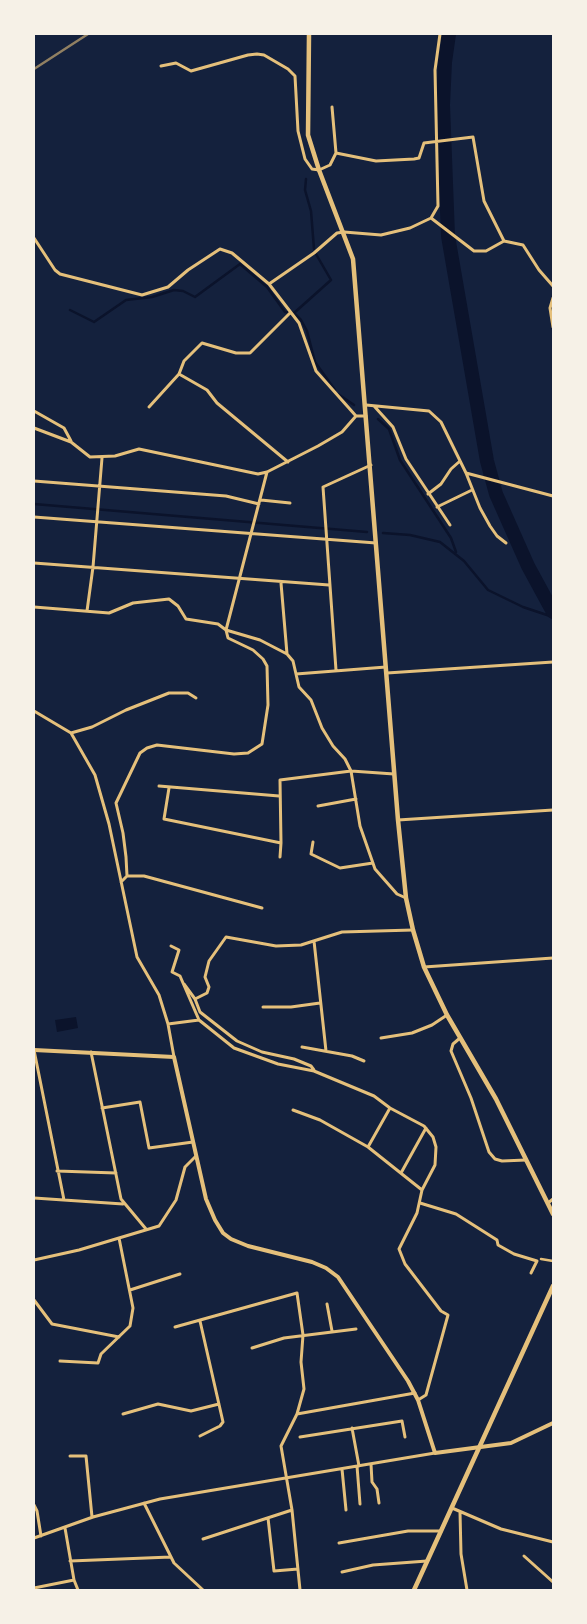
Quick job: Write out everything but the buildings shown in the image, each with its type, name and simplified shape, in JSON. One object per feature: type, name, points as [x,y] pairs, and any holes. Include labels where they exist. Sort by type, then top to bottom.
[{"type":"main road","points":[[309,34],[306,101],[308,135],[319,170],[353,259],[371,465],[394,774],[406,898],[424,967],[447,1015],[496,1098],[553,1214]]},
{"type":"main road","points":[[414,1590],[553,1286]]},
{"type":"street","points":[[269,284],[314,253],[337,233],[381,235],[410,228],[430,218],[438,206],[435,70],[440,34]]},
{"type":"street","points":[[160,66],[176,63],[191,71],[257,54],[288,69],[295,76],[298,131],[305,159],[312,169],[319,170],[330,165],[336,153],[332,107]]},
{"type":"street","points":[[336,153],[376,161],[414,159],[419,158],[424,143],[473,137],[484,201],[504,241]]},
{"type":"street","points":[[430,218],[455,237],[480,252],[504,241],[523,245],[539,270],[553,286]]},
{"type":"street","points":[[34,238],[55,270],[60,274],[142,295],[168,287],[188,270],[220,249],[232,253],[269,284],[302,330],[316,371],[330,390],[356,416]]},
{"type":"street","points":[[553,298],[550,308],[553,327]]},
{"type":"street","points":[[149,407],[179,374],[184,360],[202,343],[236,353],[250,353],[290,313]]},
{"type":"street","points":[[179,374],[207,390],[217,403],[288,462]]},
{"type":"street","points":[[366,405],[429,411],[441,422],[490,526],[497,536],[506,543]]},
{"type":"street","points":[[374,406],[393,427],[406,459],[450,525]]},
{"type":"street","points":[[34,411],[64,428],[71,442]]},
{"type":"street","points":[[34,428],[71,442],[85,454],[102,458],[139,449],[253,474],[267,472],[288,462],[333,438],[356,416],[367,416]]},
{"type":"street","points":[[87,612],[93,567],[102,458]]},
{"type":"street","points":[[428,494],[441,484],[451,469],[460,461]]},
{"type":"street","points":[[336,670],[323,486],[371,465]]},
{"type":"street","points":[[127,876],[123,833],[116,803],[140,753],[147,748],[157,745],[234,754],[248,752],[262,744],[268,705],[267,666],[263,658],[253,650],[228,638],[226,630],[267,472]]},
{"type":"street","points":[[466,473],[553,496]]},
{"type":"street","points":[[34,481],[226,496],[259,504]]},
{"type":"street","points":[[437,506],[472,490]]},
{"type":"street","points":[[260,500],[290,503]]},
{"type":"street","points":[[34,517],[376,543]]},
{"type":"street","points":[[34,562],[329,586]]},
{"type":"street","points":[[281,582],[287,654]]},
{"type":"street","points":[[34,607],[109,614],[133,603],[169,599],[178,606],[186,619],[218,624],[226,630],[260,640],[287,654],[293,661],[299,687],[311,700],[322,728],[345,759],[351,771],[360,826],[373,862],[380,876],[400,897],[406,898]]},
{"type":"street","points":[[387,673],[553,662]]},
{"type":"street","points":[[296,674],[386,667]]},
{"type":"street","points":[[71,733],[92,727],[126,710],[169,693],[188,693],[196,698]]},
{"type":"street","points":[[34,711],[71,733],[100,790],[137,957],[155,985],[168,1024],[206,1199],[215,1220],[223,1233],[231,1239],[248,1246],[312,1262],[326,1268],[338,1277],[350,1291],[415,1394],[435,1453]]},
{"type":"street","points":[[280,857],[280,780],[351,771],[394,774]]},
{"type":"street","points":[[159,786],[279,796]]},
{"type":"street","points":[[169,788],[164,819],[281,842]]},
{"type":"street","points":[[318,806],[356,799]]},
{"type":"street","points":[[398,820],[553,810]]},
{"type":"street","points":[[313,842],[311,854],[340,868],[373,862]]},
{"type":"street","points":[[121,882],[127,876],[144,876],[262,908]]},
{"type":"street","points":[[195,999],[207,993],[208,988],[205,977],[209,961],[226,937],[276,946],[301,945],[342,932],[413,930]]},
{"type":"street","points":[[314,941],[326,1051]]},
{"type":"street","points":[[171,946],[179,950],[172,972],[180,976],[199,1020],[234,1048],[278,1064],[314,1071],[374,1096],[390,1108],[426,1128],[433,1137],[436,1156],[435,1165],[422,1190],[420,1203],[400,1244],[399,1254],[442,1311],[448,1315],[426,1395],[418,1400]]},
{"type":"street","points":[[424,967],[553,958]]},
{"type":"street","points":[[183,984],[195,999],[200,1012],[237,1041],[262,1052],[294,1059],[311,1066],[314,1071]]},
{"type":"street","points":[[263,1007],[291,1007],[320,1003]]},
{"type":"street","points":[[381,1038],[412,1033],[432,1025],[447,1015]]},
{"type":"street","points":[[168,1024],[199,1020]]},
{"type":"street","points":[[460,1038],[453,1044],[451,1051],[471,1098],[488,1152],[495,1159],[526,1160]]},
{"type":"street","points":[[302,1047],[364,1060]]},
{"type":"street","points":[[64,1200],[34,1050],[91,1051],[174,1057]]},
{"type":"street","points":[[91,1051],[123,1204],[146,1229]]},
{"type":"street","points":[[102,1108],[140,1102],[149,1148],[193,1142]]},
{"type":"street","points":[[368,1147],[390,1108]]},
{"type":"street","points":[[292,1110],[320,1120],[368,1147],[422,1190]]},
{"type":"street","points":[[401,1173],[426,1128]]},
{"type":"street","points":[[34,1260],[79,1250],[161,1224],[176,1200],[184,1166],[196,1156]]},
{"type":"street","points":[[57,1171],[116,1173]]},
{"type":"street","points":[[34,1198],[123,1204]]},
{"type":"street","points":[[548,1203],[553,1198]]},
{"type":"street","points":[[420,1203],[456,1214],[497,1240],[498,1245],[514,1254],[537,1261],[531,1273]]},
{"type":"street","points":[[60,1361],[98,1363],[101,1354],[120,1337],[132,1321],[133,1308],[119,1238]]},
{"type":"street","points":[[541,1259],[553,1261]]},
{"type":"street","points":[[130,1290],[180,1274]]},
{"type":"street","points":[[175,1328],[297,1293],[303,1336],[301,1362],[304,1388],[297,1414],[282,1446],[288,1478],[300,1590]]},
{"type":"street","points":[[34,1300],[52,1324],[120,1337]]},
{"type":"street","points":[[327,1304],[332,1331]]},
{"type":"street","points":[[200,1321],[222,1424],[200,1436]]},
{"type":"street","points":[[252,1348],[284,1338],[356,1329]]},
{"type":"street","points":[[297,1414],[415,1394]]},
{"type":"street","points":[[122,1414],[158,1404],[191,1411],[219,1404]]},
{"type":"street","points":[[300,1437],[402,1421],[405,1437]]},
{"type":"street","points":[[34,1538],[92,1517],[144,1503],[435,1453],[477,1449],[511,1443],[553,1423]]},
{"type":"street","points":[[352,1428],[358,1466],[360,1504]]},
{"type":"street","points":[[70,1456],[86,1456],[92,1517]]},
{"type":"street","points":[[371,1464],[372,1482],[377,1489],[379,1503]]},
{"type":"street","points":[[342,1469],[346,1510]]},
{"type":"street","points":[[144,1503],[170,1557],[203,1590]]},
{"type":"street","points":[[34,1505],[37,1511],[41,1536]]},
{"type":"street","points":[[452,1508],[501,1529],[553,1542]]},
{"type":"street","points":[[203,1539],[292,1510]]},
{"type":"street","points":[[460,1512],[461,1554],[467,1590]]},
{"type":"street","points":[[268,1518],[274,1571],[298,1569]]},
{"type":"street","points":[[65,1528],[70,1562],[78,1590]]},
{"type":"street","points":[[339,1543],[408,1531],[441,1531]]},
{"type":"street","points":[[524,1556],[553,1582]]},
{"type":"street","points":[[70,1562],[170,1557]]},
{"type":"street","points":[[342,1572],[373,1565],[427,1561]]},
{"type":"street","points":[[34,1589],[74,1580]]},
{"type":"water","points":[[76,1017],[78,1028],[57,1032],[55,1020]]},
{"type":"waterway","points":[[449,34],[445,62],[443,105],[448,236],[487,461],[496,494],[528,566],[553,612]]},
{"type":"waterway","points":[[306,179],[305,190],[311,211],[314,249]]},
{"type":"waterway","points":[[294,313],[331,280],[316,254]]},
{"type":"waterway","points":[[70,310],[94,322],[126,300],[152,297],[174,290],[183,291],[195,297],[240,264],[267,287],[285,312],[294,313],[301,320],[307,331],[315,362],[335,390]]},
{"type":"waterway","points":[[338,394],[354,405]]},
{"type":"waterway","points":[[378,419],[389,429],[400,460],[451,538],[456,552]]},
{"type":"waterway","points":[[34,504],[367,532]]},
{"type":"waterway","points":[[383,533],[410,535],[440,542],[464,561],[488,590],[523,607],[553,617]]},
{"type":"railway","points":[[34,69],[88,34]]}]
